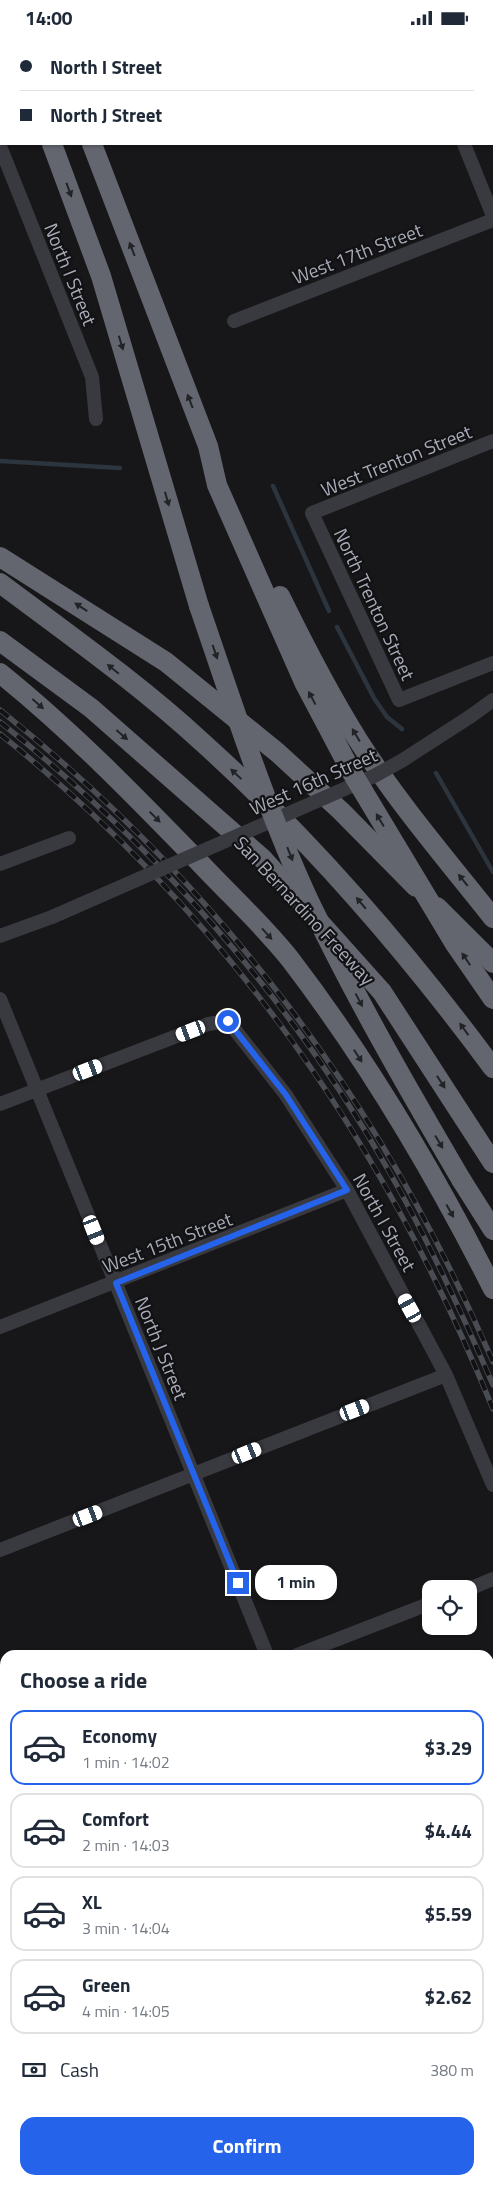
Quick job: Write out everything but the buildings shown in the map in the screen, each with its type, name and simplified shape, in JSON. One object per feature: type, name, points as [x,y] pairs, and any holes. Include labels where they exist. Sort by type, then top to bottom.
[{"type":"highway","points":[[52,145],[101,276],[199,606],[253,763],[309,900],[392,1062],[493,1230]]},
{"type":"highway","points":[[92,145],[208,446],[217,485],[304,682],[351,771],[455,944],[493,999]]},
{"type":"highway","points":[[208,446],[226,475],[262,559],[303,644],[358,739],[416,822],[493,918]]},
{"type":"highway","points":[[0,557],[166,662],[278,753],[341,811],[493,963]]},
{"type":"highway","points":[[0,583],[96,655],[200,740],[276,811],[341,879],[432,987],[493,1068]]},
{"type":"highway","name":"San Bernardino Freeway","points":[[0,641],[91,708],[262,858],[382,992],[493,1163]]},
{"type":"highway","points":[[0,673],[82,743],[288,957],[332,1015],[371,1077],[412,1144],[493,1289]]},
{"type":"street","points":[[464,145],[493,218]]},
{"type":"street","name":"North I Street","points":[[0,146],[92,377],[96,419]]},
{"type":"street","name":"West 17th Street","points":[[234,321],[493,218]]},
{"type":"street","name":"West Trenton Street","points":[[312,513],[493,441]]},
{"type":"street","name":"North Trenton Street","points":[[312,513],[399,700],[493,663]]},
{"type":"street","name":"West 16th Street","points":[[0,936],[52,917],[374,776],[404,761],[493,700]]},
{"type":"street","points":[[1,861],[69,838]]},
{"type":"street","name":"North J Street","points":[[0,999],[265,1650]]},
{"type":"street","name":"North I Street","points":[[37,1089],[208,1024],[228,1021],[286,1095],[347,1190],[446,1375],[493,1485]]},
{"type":"street","points":[[0,1104],[37,1089]]},
{"type":"street","name":"West 15th Street","points":[[0,1327],[116,1283],[347,1190]]},
{"type":"street","points":[[0,1550],[446,1375]]},
{"type":"street","points":[[477,1585],[493,1579]]},
{"type":"street","points":[[310,1650],[422,1606]]},
{"type":"waterway","points":[[0,461],[120,468]]},
{"type":"waterway","points":[[273,486],[329,611]]},
{"type":"waterway","points":[[337,627],[374,698],[387,717],[402,729]]},
{"type":"waterway","points":[[436,773],[493,872]]},
{"type":"railway","points":[[0,710],[80,778],[155,850],[224,926],[288,1005],[347,1089],[400,1176],[449,1267],[493,1362]]},
{"type":"railway","points":[[0,722],[58,770],[113,820],[166,874],[217,929],[265,987],[310,1047],[352,1109],[390,1173],[444,1278],[493,1385]]},
{"type":"railway","points":[[0,734],[82,804],[157,879],[227,957],[291,1039],[349,1126],[402,1216],[450,1311],[493,1409]]},
{"type":"route","points":[[228,1021],[286,1095],[347,1190],[116,1283],[238,1583]]}]
